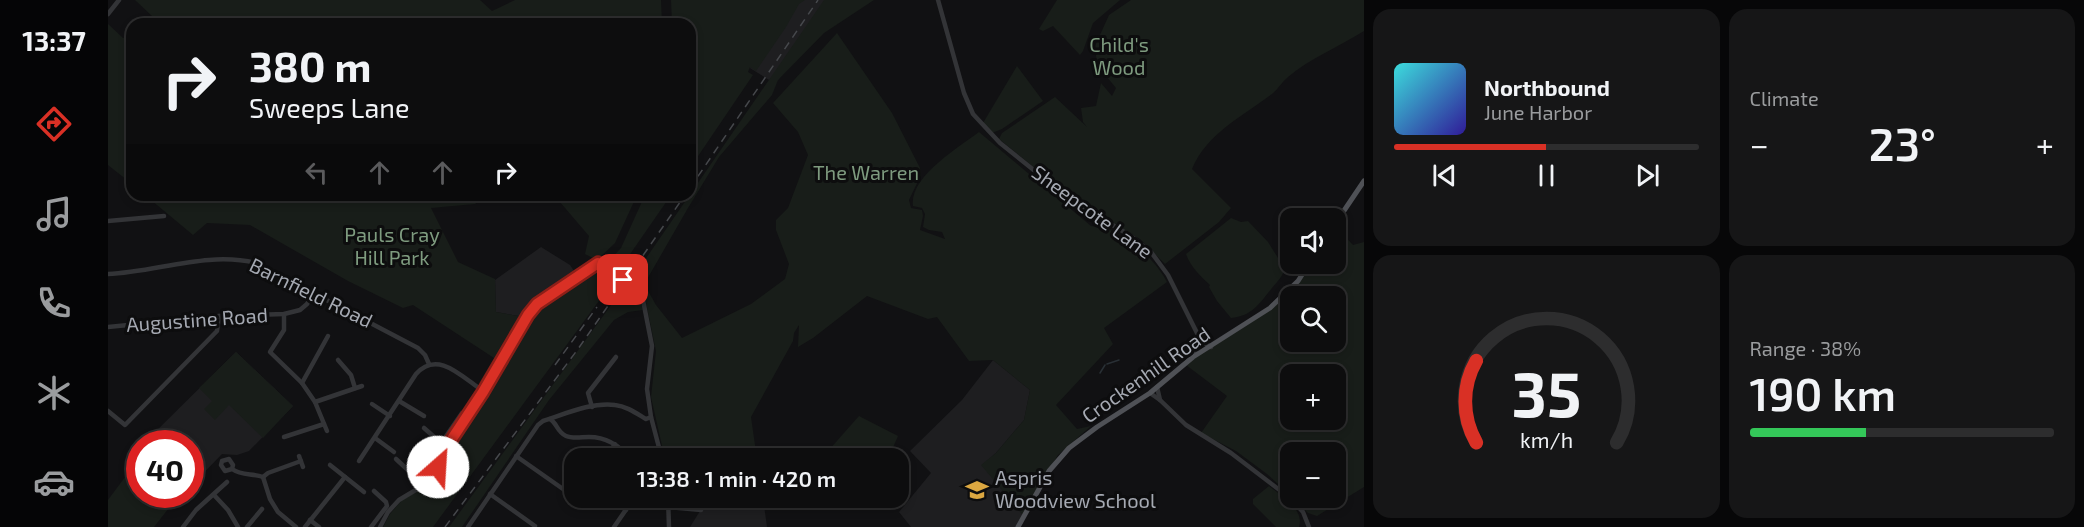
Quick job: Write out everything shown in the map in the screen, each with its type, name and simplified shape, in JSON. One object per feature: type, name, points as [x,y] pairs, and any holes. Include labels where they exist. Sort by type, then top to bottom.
[{"type":"main road","points":[[1346,208],[1364,181]]},
{"type":"main road","name":"Crockenhill Road","points":[[1018,527],[1058,459],[1089,432],[1150,393],[1193,357],[1270,308],[1303,274]]},
{"type":"street","points":[[108,14],[119,0]]},
{"type":"street","name":"Sheepcote Lane","points":[[938,0],[964,93],[973,114],[1000,143],[1075,203],[1142,243],[1168,275],[1197,335],[1201,341],[1211,347]]},
{"type":"street","points":[[108,221],[164,216]]},
{"type":"street","name":"Barnfield Road","points":[[108,274],[132,273],[150,267],[225,258],[256,263],[418,348],[425,355],[429,364]]},
{"type":"street","points":[[380,527],[388,512],[399,500],[431,478],[444,451],[537,304],[598,263],[642,295],[652,346],[647,389],[651,417],[660,448]]},
{"type":"street","name":"Augustine Road","points":[[108,327],[219,316],[284,314],[300,310],[307,304],[314,292]]},
{"type":"street","points":[[270,352],[284,330],[284,314]]},
{"type":"street","points":[[108,411],[124,425],[217,331],[219,316]]},
{"type":"street","points":[[1193,357],[1198,350],[1197,335]]},
{"type":"street","points":[[302,383],[327,338],[321,336]]},
{"type":"street","points":[[264,347],[302,383],[315,402],[327,431]]},
{"type":"street","points":[[348,357],[341,361],[351,375],[355,388]]},
{"type":"street","points":[[592,406],[588,393],[616,357]]},
{"type":"street","points":[[359,461],[416,374],[429,364],[439,363],[447,366],[483,392]]},
{"type":"street","points":[[315,402],[362,386]]},
{"type":"street","points":[[1157,387],[1160,400]]},
{"type":"street","points":[[1150,393],[1186,425],[1231,453],[1280,490]]},
{"type":"street","points":[[399,400],[424,416]]},
{"type":"street","points":[[372,404],[390,416]]},
{"type":"street","points":[[468,527],[538,425],[592,406],[615,405],[632,410],[646,419],[651,417]]},
{"type":"street","points":[[431,478],[425,471],[462,413]]},
{"type":"street","points":[[550,419],[554,421],[562,434],[569,437],[592,437],[615,444],[619,448]]},
{"type":"street","points":[[284,437],[324,424]]},
{"type":"street","points":[[424,428],[440,442],[440,445]]},
{"type":"street","points":[[375,438],[394,452]]},
{"type":"street","points":[[613,448],[615,444]]},
{"type":"street","points":[[516,456],[564,489]]},
{"type":"street","points":[[263,477],[300,458],[303,467]]},
{"type":"street","points":[[396,459],[410,472],[419,488]]},
{"type":"street","points":[[330,465],[364,492]]},
{"type":"street","points":[[232,469],[238,473],[254,473],[263,477],[270,499],[278,512],[296,527]]},
{"type":"street","points":[[305,527],[345,477]]},
{"type":"street","points":[[183,527],[196,510],[227,482]]},
{"type":"street","points":[[371,527],[387,506],[386,502],[374,491]]},
{"type":"street","points":[[490,494],[535,526]]},
{"type":"street","points":[[214,495],[228,510],[238,527]]},
{"type":"street","points":[[614,527],[626,510],[623,508]]},
{"type":"street","points":[[668,508],[669,527]]},
{"type":"street","points":[[679,508],[701,510]]},
{"type":"street","points":[[1299,508],[1309,527]]},
{"type":"street","points":[[247,527],[262,509]]},
{"type":"street","points":[[310,520],[319,527]]},
{"type":"shaded area","points":[[791,0],[840,0],[778,80],[769,80],[750,68],[769,26]]},
{"type":"shaded area","points":[[541,247],[570,265],[574,271],[535,298],[524,317],[496,312],[495,280]]},
{"type":"shaded area","points":[[236,352],[293,406],[249,451],[237,455],[222,454],[204,473],[204,430],[157,430]]},
{"type":"shaded area","points":[[993,360],[1030,390],[1024,420],[996,453],[982,465],[1023,515],[1016,527],[911,527],[899,512],[902,508],[909,508],[909,500],[931,473],[910,451],[962,400]]},
{"type":"shaded area","points":[[700,508],[764,508],[767,527],[690,527]]},
{"type":"green space","points":[[135,0],[480,0],[492,11],[515,0],[661,0],[662,18],[152,18]]},
{"type":"green space","points":[[671,0],[805,0],[799,4],[756,71],[750,67],[748,72],[753,75],[696,159],[696,18],[672,18]]},
{"type":"green space","points":[[824,0],[874,0],[824,33],[778,80],[772,95],[719,157],[696,195],[696,186]]},
{"type":"green space","points":[[1057,0],[1120,0],[1093,23],[1080,55],[1053,26],[1043,31],[1039,29]]},
{"type":"green space","name":"Child's Wood","points":[[1131,0],[1364,0],[1364,31],[1296,70],[1272,94],[1227,126],[1207,145],[1192,169],[1231,208],[1219,222],[1165,264],[1140,239],[1082,206],[999,139],[1002,133],[1055,97],[1087,127],[1083,122],[1081,108],[1096,106],[1101,83],[1112,96],[1116,88],[1097,65],[1095,46],[1109,15]]},
{"type":"green space","points":[[108,24],[123,38],[126,37],[126,179],[108,165]]},
{"type":"green space","name":"The Warren","points":[[837,33],[892,113],[920,168],[921,175],[909,200],[911,208],[922,210],[920,230],[945,239],[942,232],[923,227],[925,214],[922,208],[913,206],[914,195],[919,184],[937,164],[979,132],[1091,226],[1108,229],[1135,245],[1157,266],[1167,282],[1104,328],[1113,344],[1056,405],[1077,429],[1091,426],[1058,455],[1023,515],[981,465],[996,453],[1024,420],[1030,390],[993,360],[969,361],[937,317],[928,319],[867,296],[798,347],[799,325],[794,333],[793,341],[751,417],[755,448],[663,448],[651,397],[656,351],[644,293],[647,289],[656,305],[682,338],[751,304],[785,279],[789,264],[776,230],[776,220],[788,208],[808,155],[798,132],[773,103]]},
{"type":"green space","points":[[1017,66],[1043,101],[1002,129],[992,133],[983,123]]},
{"type":"green space","name":"Pauls Cray Hill Park","points":[[152,201],[479,201],[475,204],[431,208],[458,262],[495,279],[496,312],[524,317],[485,383],[479,383],[494,358],[413,305],[403,308],[348,281],[250,225],[207,223],[193,235]]},
{"type":"green space","points":[[559,201],[634,201],[615,243],[597,260],[585,254],[589,236]]},
{"type":"green space","points":[[642,201],[667,201],[617,273],[605,265],[621,248]]},
{"type":"green space","points":[[685,201],[692,201],[642,288],[631,280]]},
{"type":"green space","points":[[1231,218],[1241,222],[1248,221],[1268,242],[1280,261],[1280,274],[1282,274],[1250,312],[1231,318],[1217,301],[1210,285],[1193,267],[1186,254]]},
{"type":"green space","points":[[1346,238],[1353,245],[1364,242],[1364,487],[1346,498],[1346,442],[1280,442],[1280,486],[1236,451],[1201,433],[1227,396],[1186,365],[1259,317],[1280,300],[1280,352],[1346,352],[1346,286],[1294,286],[1304,274],[1346,274]]},
{"type":"green space","points":[[598,267],[615,279],[433,527],[383,527],[402,500],[430,482],[445,452],[533,315],[542,305]]},
{"type":"green space","points":[[625,286],[639,297],[643,310],[628,312],[614,320],[549,400],[462,527],[449,527]]},
{"type":"green space","points":[[236,352],[293,406],[263,438],[229,405],[215,420],[204,409],[212,401],[199,388]]},
{"type":"green space","points":[[859,416],[898,436],[893,448],[831,448]]},
{"type":"green space","points":[[126,476],[126,508],[169,508],[154,527],[108,527],[108,500]]},
{"type":"green space","points":[[1269,486],[1280,495],[1280,508],[1294,508],[1299,514],[1299,527],[1276,527],[1253,504],[1253,499]]},
{"type":"green space","points":[[1303,508],[1330,508],[1317,516],[1308,513]]},
{"type":"waterway","points":[[1107,364],[1119,360]]},
{"type":"waterway","points":[[1100,373],[1105,365]]},
{"type":"railway","points":[[696,179],[818,0]]},
{"type":"railway","points":[[445,527],[578,349],[681,201]]},
{"type":"railway","points":[[555,365],[597,307]]},
{"type":"place","name":"Aspris Woodview School","points":[[977,490]]},
{"type":"route","points":[[438,467],[444,451],[537,304],[598,263],[623,280]]}]
